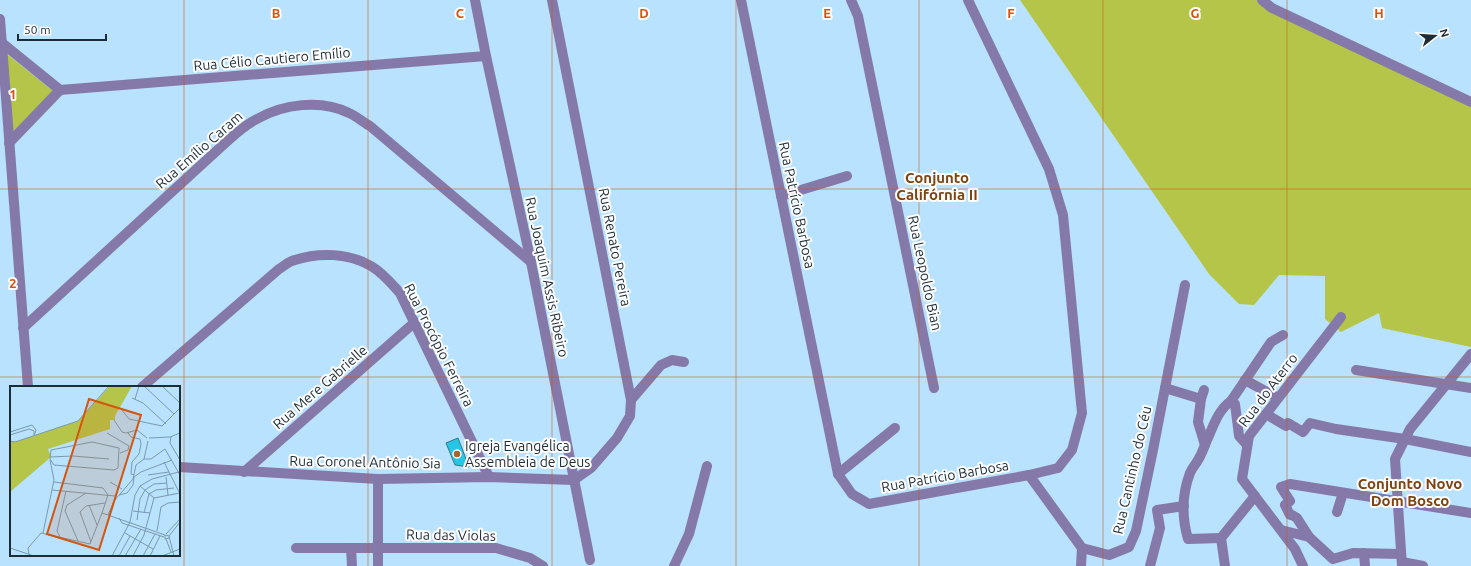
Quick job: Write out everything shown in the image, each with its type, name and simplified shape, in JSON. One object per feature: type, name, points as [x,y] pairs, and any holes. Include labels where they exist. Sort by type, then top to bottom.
[{"type":"street","name":"Rua Joaquim Assis Ribeiro","points":[[475,0],[531,262],[590,560]]},
{"type":"street","name":"Rua Renato Pereira","points":[[552,0],[631,400],[630,416],[617,438],[591,468],[574,480]]},
{"type":"street","name":"Rua Patrício Barbosa","points":[[741,0],[838,474],[852,494],[868,504],[1029,475],[1058,468],[1072,450],[1082,413],[1063,215],[1049,168],[968,0]]},
{"type":"street","name":"Rua Leopoldo Bian","points":[[851,0],[858,16],[934,388]]},
{"type":"street","points":[[1262,0],[1272,8],[1471,102]]},
{"type":"street","points":[[0,19],[28,386]]},
{"type":"street","points":[[2,43],[60,90],[9,143]]},
{"type":"street","name":"Rua Célio Cautiero Emílio","points":[[60,90],[486,56]]},
{"type":"street","name":"Rua Emílio Caram","points":[[23,328],[229,140],[256,119],[271,112],[288,107],[309,104],[349,112],[370,126],[531,262]]},
{"type":"street","points":[[781,196],[847,176]]},
{"type":"street","name":"Rua Procópio Ferreira","points":[[143,386],[279,269],[294,260],[320,255],[341,256],[356,259],[371,266],[386,278],[400,293],[489,477]]},
{"type":"street","name":"Rua Cantinho do Céu","points":[[1082,548],[1110,555],[1129,547],[1136,531],[1185,285]]},
{"type":"street","name":"Rua do Aterro","points":[[1303,566],[1296,549],[1242,479],[1247,445],[1249,436],[1340,317]]},
{"type":"street","name":"Rua Mere Gabrielle","points":[[244,472],[415,322]]},
{"type":"street","points":[[1221,538],[1188,539],[1184,526],[1184,506],[1191,471],[1225,405],[1231,401],[1271,342],[1283,335]]},
{"type":"street","points":[[1402,561],[1395,459],[1410,429],[1471,354]]},
{"type":"street","points":[[631,400],[661,364],[672,360],[684,362]]},
{"type":"street","points":[[1356,370],[1471,388]]},
{"type":"street","points":[[1246,380],[1278,398]]},
{"type":"street","points":[[1165,388],[1202,394],[1198,422],[1205,445]]},
{"type":"street","points":[[1231,401],[1235,404],[1239,436],[1247,445]]},
{"type":"street","points":[[1266,414],[1286,426],[1288,423],[1303,432],[1310,423],[1336,429],[1405,439],[1471,452]]},
{"type":"street","points":[[838,474],[895,428]]},
{"type":"street","points":[[674,566],[689,534],[707,466]]},
{"type":"street","name":"Rua Coronel Antônio Sia","points":[[180,468],[378,479],[489,477],[574,480]]},
{"type":"street","points":[[1029,475],[1082,548],[1081,566]]},
{"type":"street","points":[[378,479],[378,566]]},
{"type":"street","points":[[1423,566],[1364,553],[1353,553],[1333,559],[1309,538],[1297,518],[1290,515],[1285,505],[1290,501],[1281,487],[1290,484],[1471,512]]},
{"type":"street","points":[[1337,512],[1343,493]]},
{"type":"street","points":[[1225,566],[1221,538],[1255,496]]},
{"type":"street","points":[[1150,566],[1160,528],[1157,510],[1184,506]]},
{"type":"street","points":[[1281,530],[1309,538]]},
{"type":"street","name":"Rua das Violas","points":[[296,548],[496,548],[530,558],[543,566]]},
{"type":"street","points":[[351,548],[352,566]]},
{"type":"street","points":[[1364,553],[1365,566]]},
{"type":"green space","points":[[1020,0],[1260,0],[1471,103],[1471,347],[1382,328],[1379,313],[1341,332],[1325,319],[1325,276],[1279,275],[1254,305],[1239,304],[1209,274]]},
{"type":"green space","points":[[7,54],[53,91],[12,134]]},
{"type":"building","name":"Igreja Evangélica Assembleia de Deus","points":[[458,438],[469,467],[455,465],[446,443]]},
{"type":"place","name":"Igreja Evangélica Assembleia de Deus","points":[[457,454]]},
{"type":"district","name":"Conjunto Califórnia II","points":[[937,186]]},
{"type":"district","name":"Conjunto Novo Dom Bosco","points":[[1410,492]]}]
